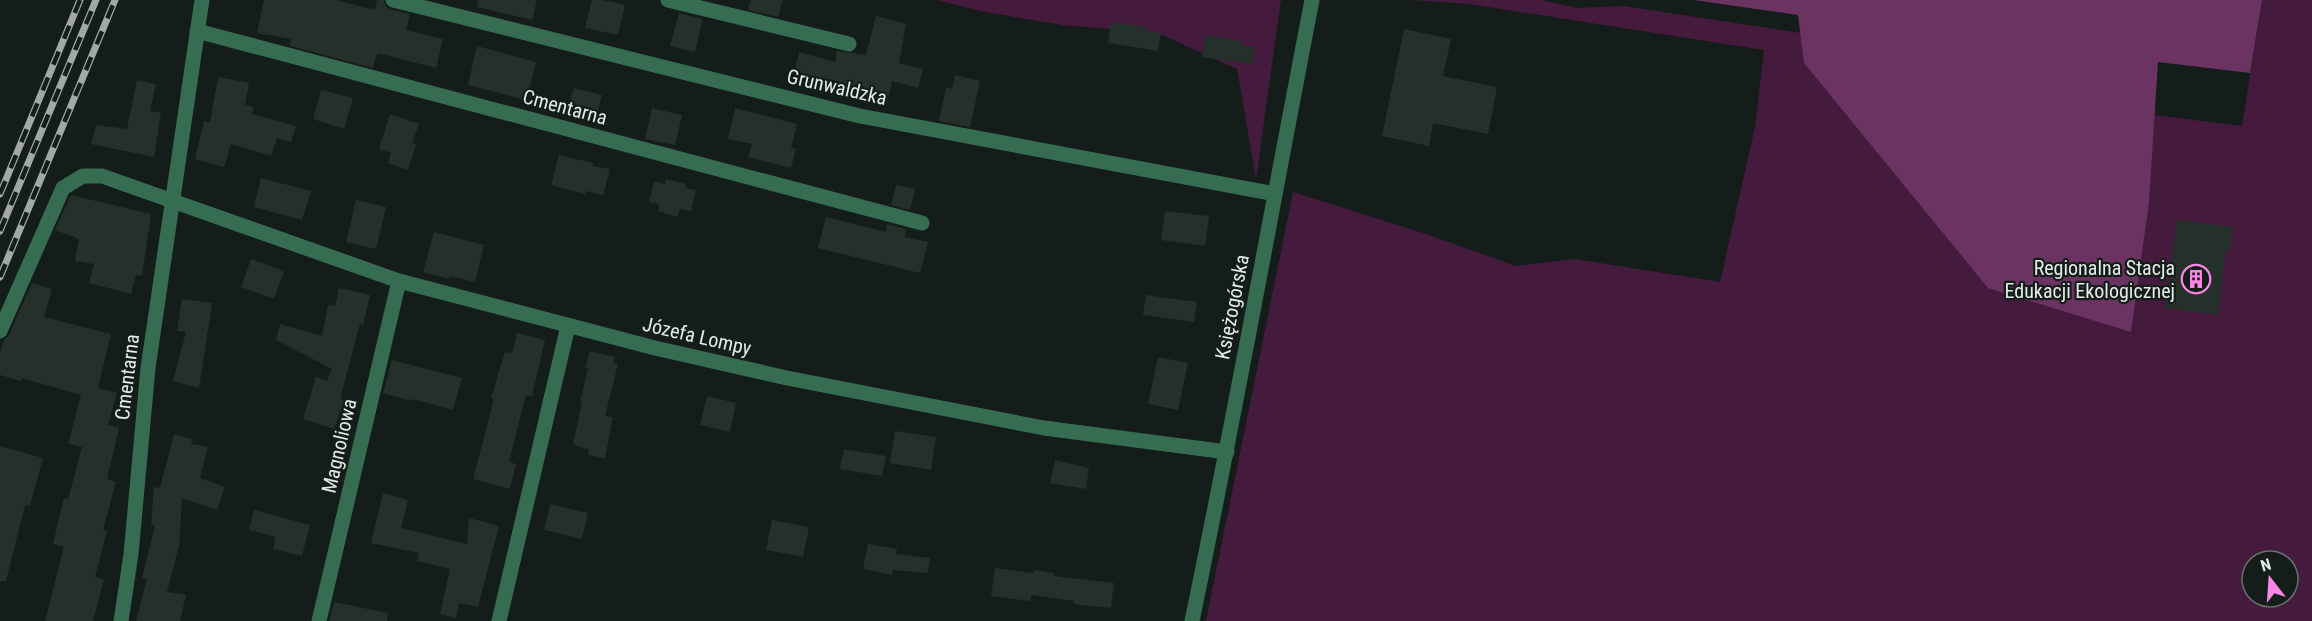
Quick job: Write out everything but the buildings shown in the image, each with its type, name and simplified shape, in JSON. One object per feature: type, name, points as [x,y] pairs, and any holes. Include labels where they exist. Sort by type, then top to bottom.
[{"type":"street","name":"Cmentarna","points":[[121,621],[131,554],[148,368],[202,0]]},
{"type":"street","name":"Grunwaldzka","points":[[393,0],[860,116],[1275,194]]},
{"type":"street","points":[[668,0],[849,44]]},
{"type":"street","name":"Księżogórska","points":[[1192,621],[1227,452],[1248,329],[1312,0]]},
{"type":"street","name":"Cmentarna","points":[[197,31],[922,223]]},
{"type":"street","name":"Józefa Lompy","points":[[0,331],[63,188],[83,176],[102,176],[399,281],[568,326],[787,378],[1044,428],[1227,452]]},
{"type":"street","name":"Magnoliowa","points":[[319,621],[399,281]]},
{"type":"street","points":[[499,621],[568,326]]},
{"type":"shaded area","points":[[937,0],[1281,0],[1256,179],[1237,69],[1158,33],[1062,25],[980,11]]},
{"type":"shaded area","points":[[1412,0],[1541,0],[1577,8],[1624,6],[1801,33],[1804,63],[2131,331],[2149,203],[2154,115],[2242,126],[2262,0],[2312,0],[2312,621],[1206,621],[1293,192],[1426,234],[1516,266],[1575,259],[1720,282],[1755,127],[1764,50],[1469,4]]},
{"type":"shaded area","points":[[1694,0],[2262,0],[2250,73],[2158,62],[2149,203],[2131,332],[1988,288],[1804,63],[1798,15]]},
{"type":"railway","points":[[0,194],[80,0]]},
{"type":"railway","points":[[0,231],[96,0]]},
{"type":"railway","points":[[0,277],[115,0]]},
{"type":"place","name":"Regionalna Stacja Edukacji Ekologicznej","points":[[2196,279]]}]
